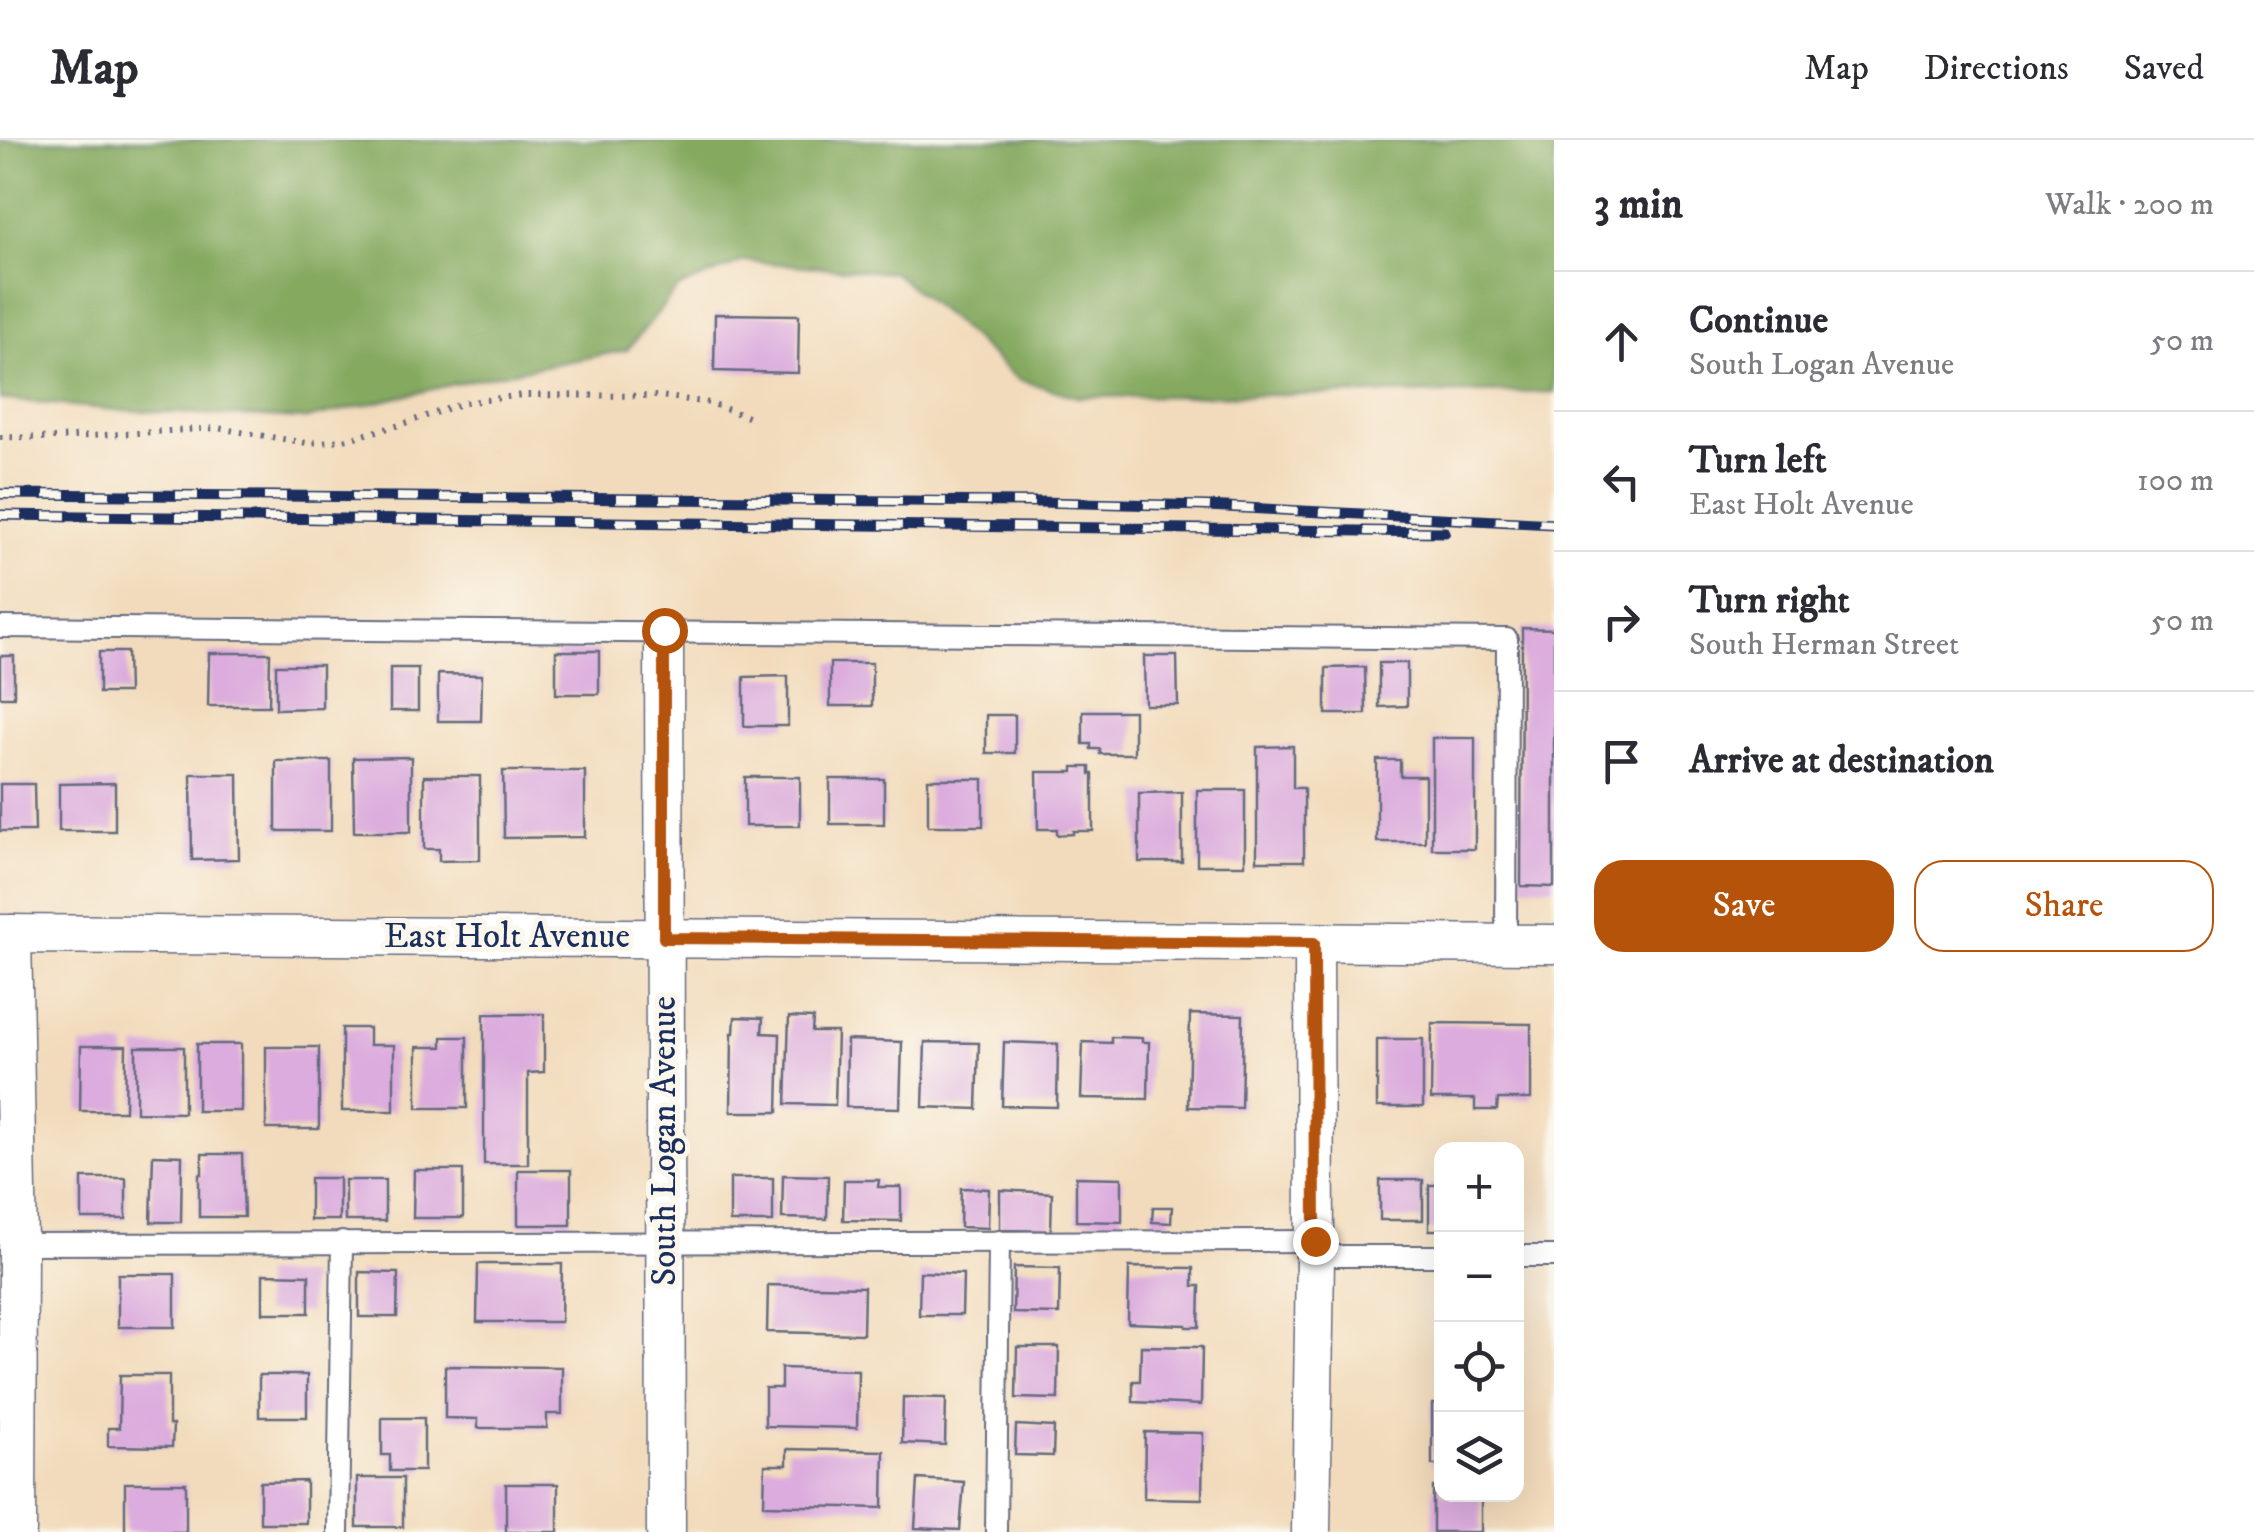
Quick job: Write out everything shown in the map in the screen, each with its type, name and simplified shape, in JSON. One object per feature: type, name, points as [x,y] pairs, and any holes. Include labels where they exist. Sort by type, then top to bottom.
[{"type":"street","name":"South Logan Avenue","points":[[664,630],[666,1532]]},
{"type":"street","name":"East Holt Avenue","points":[[6,934],[1554,944]]},
{"type":"street","points":[[6,934],[17,1532]]},
{"type":"street","points":[[1311,1532],[1314,943]]},
{"type":"lane","points":[[0,627],[1507,639],[1506,943]]},
{"type":"lane","points":[[9,1244],[999,1241],[1315,1248],[1434,1255]]},
{"type":"lane","points":[[996,1532],[999,1241]]},
{"type":"lane","points":[[338,1532],[342,1242]]},
{"type":"lane","points":[[1524,1256],[1554,1256]]},
{"type":"path","points":[[0,438],[218,428],[307,443],[344,440],[400,426],[464,402],[522,396],[660,396],[710,403],[753,419]]},
{"type":"green space","points":[[0,140],[1554,140],[1554,392],[1077,397],[1017,379],[894,273],[744,261],[678,288],[627,350],[471,380],[306,419],[117,410],[0,399]]},
{"type":"building","points":[[715,314],[799,315],[798,373],[714,371]]},
{"type":"building","points":[[1522,628],[1554,629],[1554,887],[1521,886]]},
{"type":"building","points":[[556,651],[599,651],[599,694],[556,694]]},
{"type":"building","points":[[99,652],[127,652],[128,693],[99,693]]},
{"type":"building","points":[[209,653],[270,653],[269,706],[208,706]]},
{"type":"building","points":[[0,656],[14,656],[14,697],[0,697]]},
{"type":"building","points":[[1144,656],[1177,656],[1178,705],[1145,705]]},
{"type":"building","points":[[830,663],[872,663],[872,706],[830,706]]},
{"type":"building","points":[[1379,663],[1407,663],[1407,706],[1379,707]]},
{"type":"building","points":[[276,665],[322,665],[322,708],[276,709]]},
{"type":"building","points":[[1365,667],[1366,714],[1326,714],[1326,668]]},
{"type":"building","points":[[390,668],[418,668],[418,711],[390,711]]},
{"type":"building","points":[[438,674],[482,675],[481,721],[438,721]]},
{"type":"building","points":[[788,676],[788,726],[744,726],[744,677]]},
{"type":"building","points":[[1083,711],[1134,711],[1134,754],[1100,754],[1100,749],[1083,744]]},
{"type":"building","points":[[986,715],[1015,715],[1015,753],[986,753]]},
{"type":"building","points":[[1432,738],[1475,738],[1475,849],[1432,849]]},
{"type":"building","points":[[1293,746],[1293,788],[1304,788],[1304,861],[1257,861],[1257,747]]},
{"type":"building","points":[[411,757],[411,832],[354,832],[353,758]]},
{"type":"building","points":[[1377,760],[1400,760],[1400,776],[1425,776],[1425,842],[1377,842]]},
{"type":"building","points":[[276,761],[331,761],[331,831],[276,831]]},
{"type":"building","points":[[1073,767],[1090,767],[1093,774],[1093,831],[1057,835],[1057,829],[1038,829],[1037,772],[1073,772]]},
{"type":"building","points":[[503,771],[585,771],[585,837],[504,838]]},
{"type":"building","points":[[191,774],[238,774],[239,859],[192,860]]},
{"type":"building","points":[[424,776],[480,776],[480,860],[439,861],[439,849],[424,849]]},
{"type":"building","points":[[745,777],[800,777],[800,826],[745,826]]},
{"type":"building","points":[[830,779],[884,779],[884,824],[830,824]]},
{"type":"building","points":[[928,779],[983,779],[983,826],[928,826]]},
{"type":"building","points":[[115,783],[115,831],[59,831],[59,784]]},
{"type":"building","points":[[0,784],[34,784],[35,831],[0,831]]},
{"type":"building","points":[[1197,790],[1245,790],[1245,865],[1197,865]]},
{"type":"building","points":[[1182,792],[1182,862],[1139,862],[1139,793]]},
{"type":"building","points":[[484,1014],[544,1014],[544,1072],[528,1073],[528,1164],[484,1164]]},
{"type":"building","points":[[1190,1014],[1243,1015],[1241,1108],[1188,1107]]},
{"type":"building","points":[[735,1017],[763,1018],[762,1033],[780,1034],[778,1112],[731,1112]]},
{"type":"building","points":[[789,1017],[813,1018],[812,1032],[837,1032],[835,1105],[786,1104]]},
{"type":"building","points":[[1432,1023],[1531,1024],[1531,1099],[1498,1099],[1497,1110],[1475,1110],[1475,1099],[1431,1099]]},
{"type":"building","points":[[342,1028],[369,1028],[369,1045],[394,1045],[394,1111],[342,1111]]},
{"type":"building","points":[[442,1037],[467,1037],[467,1108],[417,1108],[417,1047],[442,1047]]},
{"type":"building","points":[[1111,1037],[1142,1038],[1142,1042],[1149,1042],[1148,1099],[1081,1098],[1083,1042],[1111,1043]]},
{"type":"building","points":[[1377,1039],[1423,1039],[1423,1107],[1377,1107]]},
{"type":"building","points":[[847,1040],[902,1042],[900,1108],[846,1107]]},
{"type":"building","points":[[925,1042],[979,1043],[977,1109],[923,1107]]},
{"type":"building","points":[[1004,1042],[1058,1044],[1057,1107],[1002,1106]]},
{"type":"building","points":[[197,1044],[241,1044],[241,1111],[197,1111]]},
{"type":"building","points":[[81,1046],[126,1046],[125,1111],[80,1111]]},
{"type":"building","points":[[136,1047],[184,1047],[184,1113],[136,1112]]},
{"type":"building","points":[[266,1047],[319,1047],[319,1129],[266,1129]]},
{"type":"building","points":[[202,1154],[242,1154],[244,1217],[199,1217]]},
{"type":"building","points":[[153,1155],[182,1156],[181,1222],[151,1222]]},
{"type":"building","points":[[414,1170],[463,1170],[463,1218],[413,1218]]},
{"type":"building","points":[[518,1170],[571,1170],[571,1225],[518,1225]]},
{"type":"building","points":[[783,1175],[828,1176],[827,1219],[782,1218]]},
{"type":"building","points":[[1076,1177],[1122,1178],[1122,1222],[1076,1221]]},
{"type":"building","points":[[82,1178],[126,1178],[126,1219],[82,1219]]},
{"type":"building","points":[[310,1178],[339,1178],[339,1220],[310,1220]]},
{"type":"building","points":[[730,1178],[773,1178],[773,1222],[730,1222]]},
{"type":"building","points":[[345,1180],[385,1180],[385,1221],[345,1221]]},
{"type":"building","points":[[844,1180],[879,1180],[878,1187],[901,1187],[901,1221],[843,1220]]},
{"type":"building","points":[[1380,1180],[1423,1180],[1423,1220],[1380,1220]]},
{"type":"building","points":[[1429,1185],[1434,1185],[1434,1230],[1429,1230]]},
{"type":"building","points":[[961,1188],[989,1189],[988,1228],[960,1227]]},
{"type":"building","points":[[1000,1190],[1052,1193],[1051,1231],[1000,1230]]},
{"type":"building","points":[[1153,1207],[1172,1207],[1171,1223],[1152,1222]]},
{"type":"building","points":[[478,1264],[562,1264],[561,1322],[477,1322]]},
{"type":"building","points":[[1014,1267],[1060,1268],[1059,1314],[1013,1313]]},
{"type":"building","points":[[1129,1267],[1193,1268],[1193,1286],[1200,1286],[1199,1327],[1128,1323]]},
{"type":"building","points":[[359,1272],[398,1273],[397,1317],[359,1317]]},
{"type":"building","points":[[920,1272],[963,1274],[962,1315],[919,1315]]},
{"type":"building","points":[[118,1274],[175,1274],[175,1327],[118,1327]]},
{"type":"building","points":[[263,1274],[309,1275],[309,1313],[263,1313]]},
{"type":"building","points":[[768,1285],[864,1287],[863,1334],[767,1332]]},
{"type":"building","points":[[1141,1346],[1202,1347],[1201,1405],[1133,1402],[1133,1381],[1140,1381]]},
{"type":"building","points":[[1017,1347],[1059,1347],[1058,1399],[1016,1398]]},
{"type":"building","points":[[445,1366],[562,1367],[562,1414],[547,1414],[547,1428],[478,1428],[478,1419],[445,1418]]},
{"type":"building","points":[[781,1368],[858,1370],[857,1428],[765,1426],[765,1388],[781,1388]]},
{"type":"building","points":[[120,1375],[169,1375],[172,1447],[108,1446],[108,1428],[119,1428]]},
{"type":"building","points":[[259,1375],[307,1375],[307,1417],[259,1417]]},
{"type":"building","points":[[903,1397],[946,1398],[945,1445],[902,1443]]},
{"type":"building","points":[[1432,1404],[1434,1404],[1434,1465]]},
{"type":"building","points":[[382,1418],[424,1418],[424,1471],[390,1471],[390,1455],[382,1455]]},
{"type":"building","points":[[1016,1425],[1054,1427],[1053,1456],[1015,1455]]},
{"type":"building","points":[[1145,1432],[1203,1433],[1202,1499],[1144,1498]]},
{"type":"building","points":[[787,1449],[884,1451],[883,1508],[764,1505],[765,1465],[787,1465]]},
{"type":"building","points":[[357,1478],[403,1478],[403,1527],[357,1527]]},
{"type":"building","points":[[918,1479],[964,1482],[960,1530],[915,1528]]},
{"type":"building","points":[[306,1481],[306,1523],[260,1523],[260,1482]]},
{"type":"building","points":[[125,1483],[186,1483],[186,1532],[125,1532]]},
{"type":"building","points":[[506,1484],[558,1484],[558,1532],[506,1532]]},
{"type":"building","points":[[1433,1487],[1434,1502],[1481,1502],[1481,1532],[1433,1532]]},
{"type":"railway","points":[[0,494],[1039,502],[1207,506],[1554,524]]},
{"type":"railway","points":[[0,515],[1445,532]]},
{"type":"route","points":[[664,630],[664,938],[1314,943],[1315,1241]]}]
